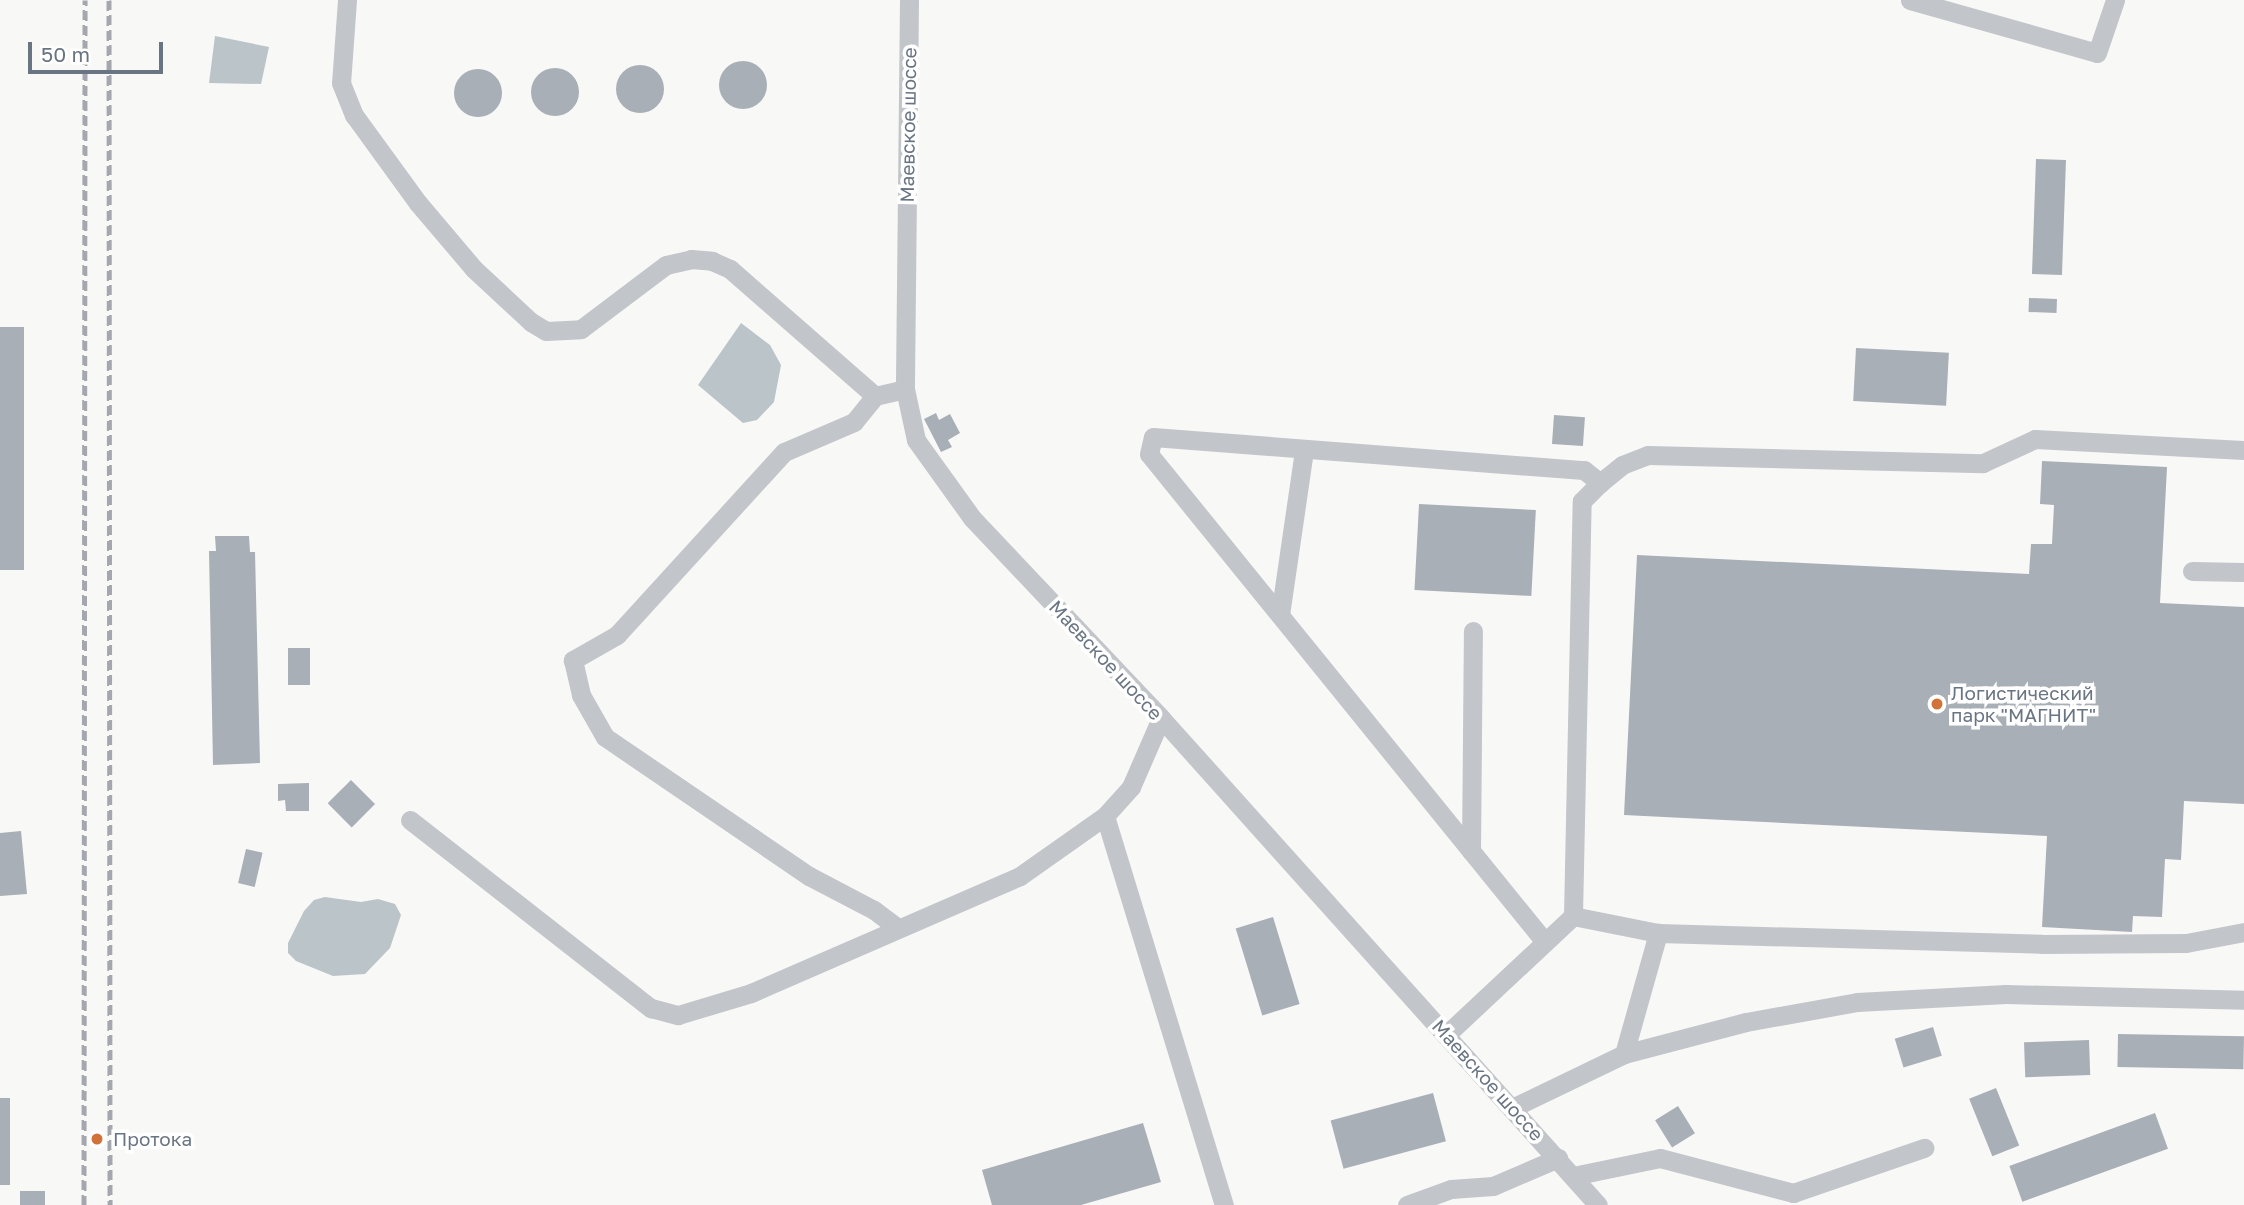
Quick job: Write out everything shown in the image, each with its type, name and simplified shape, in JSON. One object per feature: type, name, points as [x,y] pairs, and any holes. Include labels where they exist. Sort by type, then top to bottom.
[{"type":"street","points":[[347,0],[341,83],[354,115],[418,204],[474,269],[531,323],[546,331],[581,329],[666,265],[691,259],[712,261],[730,269],[875,396]]},
{"type":"street","name":"Маевское шоссе","points":[[909,0],[905,389],[916,440],[936,474],[1514,1107],[1598,1205]]},
{"type":"street","points":[[1910,0],[2097,53],[2115,0]]},
{"type":"street","points":[[898,928],[874,910],[809,876],[605,737],[581,695],[573,660],[617,635],[784,452],[854,422],[875,396],[905,389]]},
{"type":"street","points":[[1545,942],[1149,454],[1153,437],[1584,470],[1600,483]]},
{"type":"street","points":[[1447,1034],[1573,916],[1582,501],[1622,465],[1648,455],[1983,463],[2035,439],[2244,450]]},
{"type":"street","points":[[1280,615],[1304,450]]},
{"type":"street","points":[[2192,571],[2244,572]]},
{"type":"street","points":[[1471,851],[1473,631]]},
{"type":"street","points":[[410,820],[651,1008],[678,1015],[751,993],[1020,876],[1105,816],[1131,787],[1161,719]]},
{"type":"street","points":[[1105,816],[1224,1205]]},
{"type":"street","points":[[1573,916],[1658,933],[2055,944],[2186,943],[2244,932]]},
{"type":"street","points":[[1624,1054],[1658,933]]},
{"type":"street","points":[[1514,1107],[1624,1054],[1746,1023],[1857,1002],[2006,994],[2244,1000]]},
{"type":"street","points":[[1573,1176],[1660,1158],[1793,1193],[1924,1148]]},
{"type":"street","points":[[1407,1205],[1451,1189],[1493,1186],[1558,1158]]},
{"type":"shaded area","points":[[215,36],[269,47],[261,84],[209,83]]},
{"type":"shaded area","points":[[741,323],[770,345],[781,365],[774,402],[757,420],[743,423],[698,385]]},
{"type":"shaded area","points":[[325,897],[361,902],[378,899],[395,904],[401,915],[390,948],[365,974],[333,976],[296,961],[288,953],[288,943],[304,911],[314,900]]},
{"type":"building","points":[[743,61],[760,68],[767,85],[760,102],[743,109],[726,102],[719,85],[726,68]]},
{"type":"building","points":[[640,65],[657,72],[664,89],[657,106],[640,113],[623,106],[616,89],[623,72]]},
{"type":"building","points":[[555,68],[572,75],[579,92],[572,109],[555,116],[538,109],[531,92],[538,75]]},
{"type":"building","points":[[478,69],[495,76],[502,93],[495,110],[478,117],[461,110],[454,93],[461,76]]},
{"type":"building","points":[[2036,159],[2066,160],[2062,275],[2032,274]]},
{"type":"building","points":[[2029,298],[2057,299],[2056,313],[2029,312]]},
{"type":"building","points":[[0,327],[24,327],[24,570],[0,570]]},
{"type":"building","points":[[1856,348],[1949,353],[1946,406],[1853,401]]},
{"type":"building","points":[[936,413],[939,420],[950,414],[960,433],[948,440],[952,447],[941,452],[924,419]]},
{"type":"building","points":[[1554,415],[1585,417],[1583,446],[1552,444]]},
{"type":"building","name":"Логистический парк \"МАГНИТ\"","points":[[2042,461],[2167,467],[2160,603],[2244,607],[2244,804],[2184,801],[2181,860],[2165,859],[2162,917],[2133,916],[2132,932],[2042,927],[2047,836],[1624,815],[1637,555],[2029,574],[2031,544],[2052,544],[2054,505],[2040,504]]},
{"type":"building","points":[[1419,504],[1536,510],[1531,596],[1414,590]]},
{"type":"building","points":[[215,536],[249,536],[250,552],[255,552],[260,763],[213,765],[209,551],[216,551]]},
{"type":"building","points":[[288,648],[310,648],[310,685],[288,685]]},
{"type":"building","points":[[351,780],[375,804],[352,827],[328,803]]},
{"type":"building","points":[[309,783],[309,811],[286,811],[285,800],[278,801],[278,784]]},
{"type":"building","points":[[21,831],[27,894],[0,896],[0,833]]},
{"type":"building","points":[[246,849],[263,853],[255,887],[238,883]]},
{"type":"building","points":[[1273,917],[1300,1004],[1262,1015],[1236,928]]},
{"type":"building","points":[[1933,1027],[1942,1056],[1904,1067],[1895,1039]]},
{"type":"building","points":[[2118,1034],[2244,1036],[2243,1069],[2117,1067]]},
{"type":"building","points":[[2089,1040],[2090,1075],[2025,1077],[2024,1042]]},
{"type":"building","points":[[1996,1088],[2019,1145],[1992,1156],[1969,1099]]},
{"type":"building","points":[[1433,1093],[1446,1141],[1344,1169],[1331,1120]]},
{"type":"building","points":[[0,1098],[10,1098],[10,1185],[0,1185]]},
{"type":"building","points":[[1678,1106],[1695,1133],[1672,1147],[1655,1120]]},
{"type":"building","points":[[2155,1113],[2168,1149],[2022,1202],[2009,1166]]},
{"type":"building","points":[[1143,1123],[1161,1182],[1081,1205],[992,1205],[982,1170]]},
{"type":"building","points":[[20,1191],[45,1191],[45,1205],[20,1205]]},
{"type":"railway","points":[[84,1205],[85,0]]},
{"type":"railway","points":[[109,0],[110,1205]]},
{"type":"place","name":"Логистический парк \"МАГНИТ\"","points":[[1937,704]]},
{"type":"place","name":"Протока","points":[[97,1139]]}]
